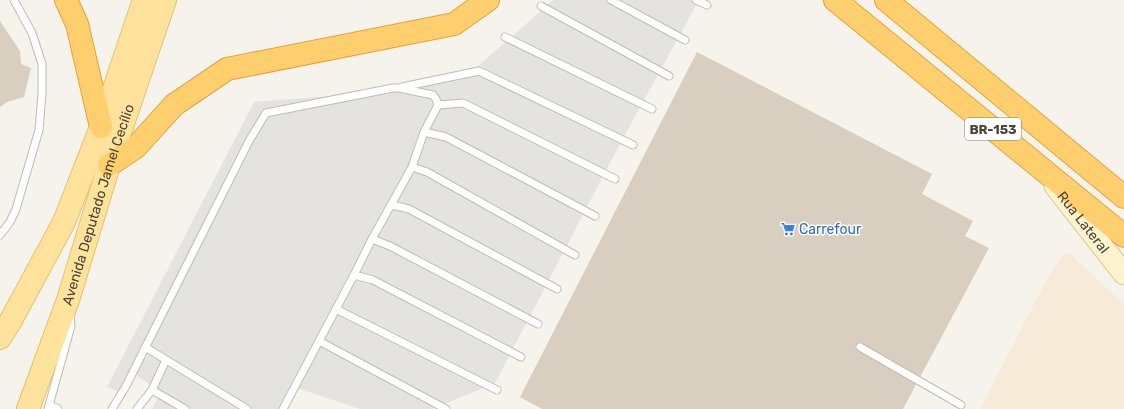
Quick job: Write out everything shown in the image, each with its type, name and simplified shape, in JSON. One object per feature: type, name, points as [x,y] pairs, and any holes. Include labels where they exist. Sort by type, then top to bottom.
[{"type":"highway","points":[[66,0],[77,24],[101,127]]},
{"type":"highway","points":[[109,165],[136,147],[174,105],[227,69],[454,24],[488,0]]},
{"type":"highway","points":[[825,0],[862,22]]},
{"type":"highway","name":"BR-153","points":[[835,0],[1124,236]]},
{"type":"highway","name":"BR-153","points":[[886,0],[1124,197]]},
{"type":"main road","name":"Avenida Deputado Jamel Cecílio","points":[[0,338],[64,222],[101,127],[144,0]]},
{"type":"main road","name":"Avenida Deputado Jamel Cecílio","points":[[28,409],[68,300],[109,165],[166,0]]},
{"type":"main road","name":"Rua Lateral","points":[[1042,170],[1124,274]]},
{"type":"lane","points":[[0,235],[10,222],[16,209],[39,130],[41,101],[42,64],[32,33],[14,0]]},
{"type":"lane","points":[[611,0],[685,40]]},
{"type":"lane","points":[[696,0],[707,5]]},
{"type":"lane","points":[[542,6],[669,76]]},
{"type":"lane","points":[[505,37],[652,109]]},
{"type":"lane","points":[[399,88],[479,70],[633,146]]},
{"type":"lane","points":[[112,409],[146,347],[249,141],[266,113],[393,88],[433,95],[438,105],[424,132],[412,167],[282,409]]},
{"type":"lane","points":[[438,105],[463,103],[615,179]]},
{"type":"lane","points":[[424,132],[446,137],[595,216]]},
{"type":"lane","points":[[412,167],[427,172],[575,255]]},
{"type":"lane","points":[[392,205],[409,209],[557,289]]},
{"type":"lane","points":[[372,239],[390,246],[538,324]]},
{"type":"lane","points":[[354,275],[373,280],[520,357]]},
{"type":"lane","points":[[58,409],[49,407],[71,326],[68,300]]},
{"type":"lane","points":[[336,309],[497,390]]},
{"type":"lane","points":[[319,341],[446,409]]},
{"type":"lane","points":[[146,347],[247,409]]},
{"type":"lane","points":[[860,347],[961,406]]},
{"type":"lane","points":[[137,409],[152,390],[166,360]]},
{"type":"lane","points":[[152,390],[184,409]]},
{"type":"shaded area","points":[[553,0],[699,0],[622,140],[495,383],[432,409],[360,409],[297,388],[281,409],[152,409],[161,392],[130,371],[119,392],[107,387],[254,102],[416,89],[469,74]]},
{"type":"shaded area","points":[[1068,252],[1124,304],[1124,409],[980,409],[1049,275],[1060,258]]},
{"type":"building","points":[[0,21],[20,51],[21,64],[31,68],[24,97],[7,102],[0,107]]},
{"type":"building","name":"Carrefour","points":[[697,52],[932,174],[922,194],[973,221],[965,236],[989,248],[903,409],[542,409],[520,397]]},
{"type":"place","name":"Carrefour","points":[[788,229]]}]
